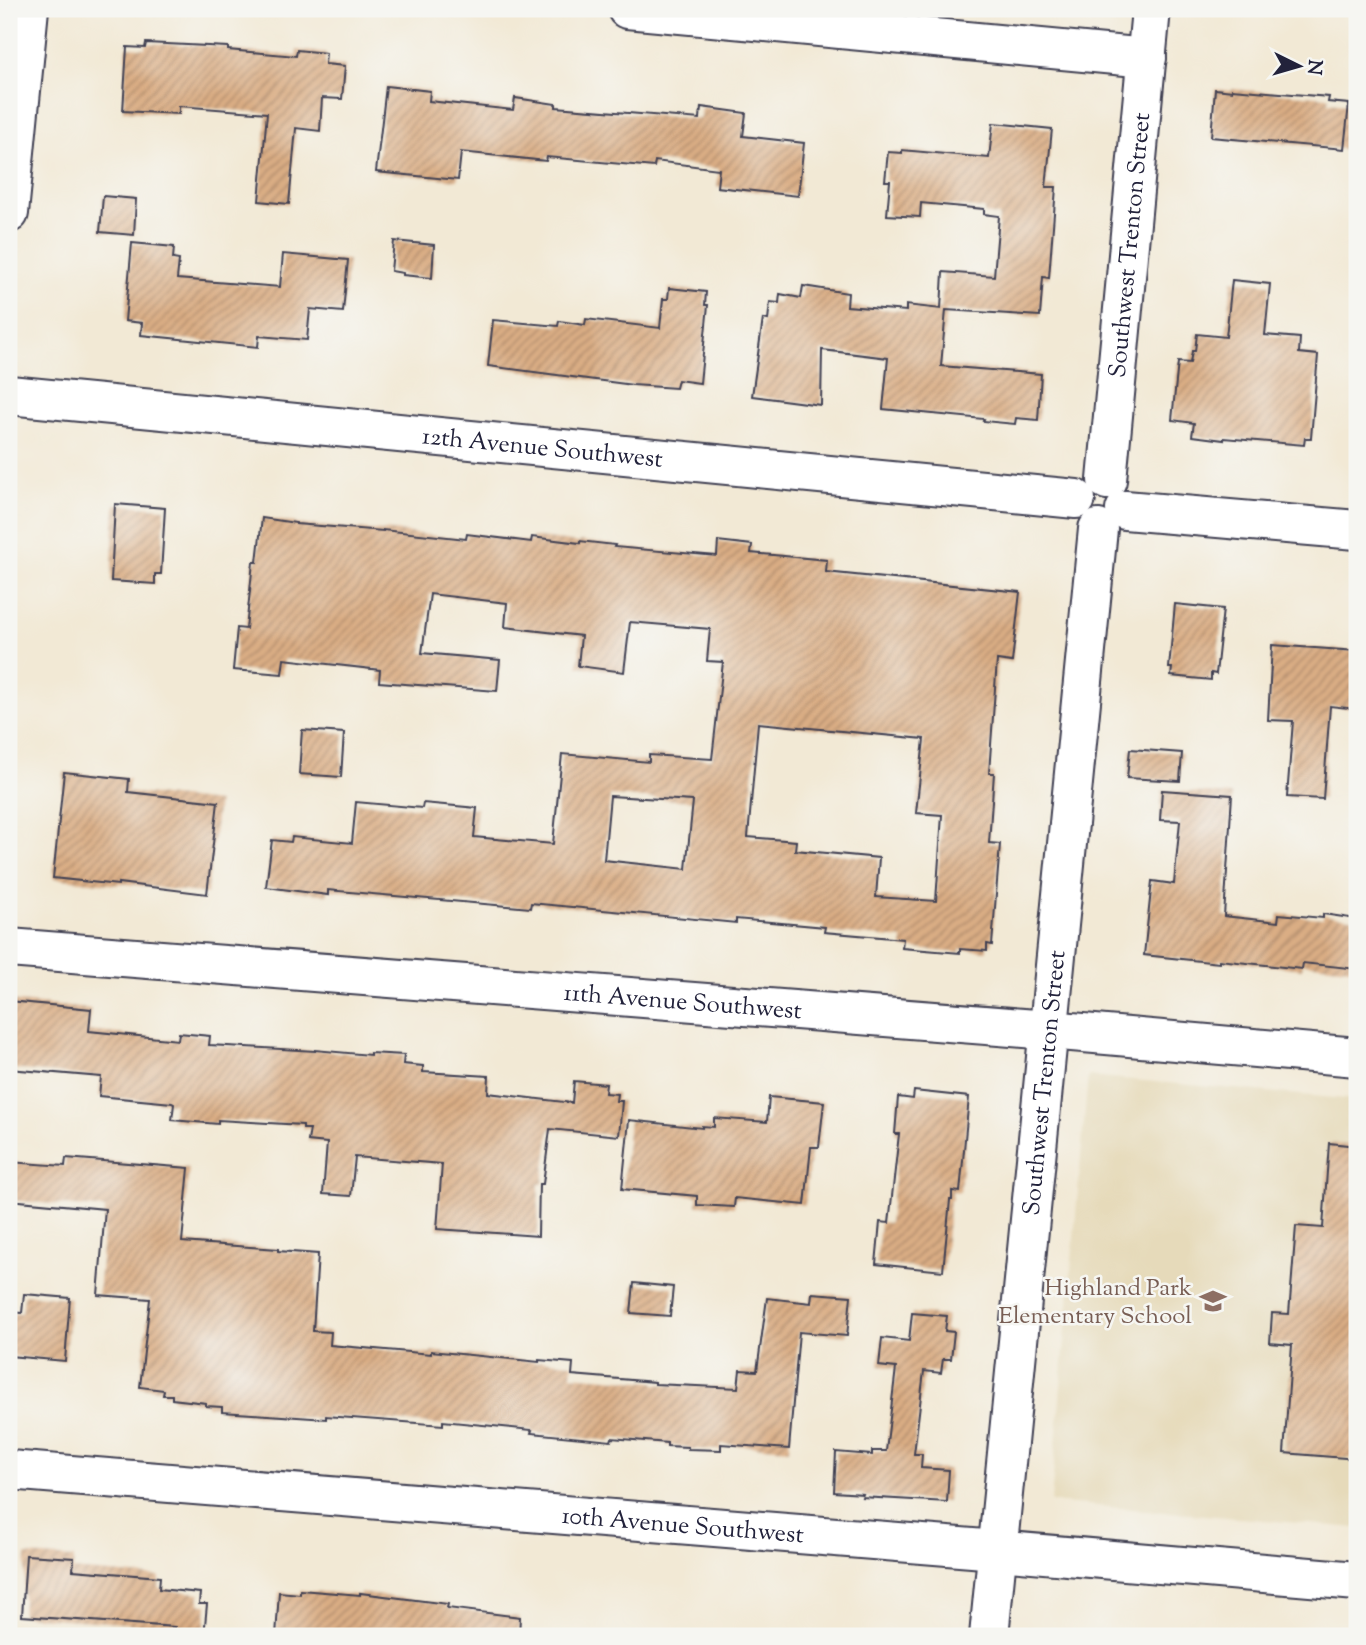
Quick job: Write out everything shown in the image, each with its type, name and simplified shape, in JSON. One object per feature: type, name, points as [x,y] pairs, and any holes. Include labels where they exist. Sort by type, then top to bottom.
[{"type":"street","points":[[9,213],[29,9]]},
{"type":"street","points":[[627,9],[1147,58]]},
{"type":"street","name":"Southwest Trenton Street","points":[[989,1636],[1151,9]]},
{"type":"street","name":"12th Avenue Southwest","points":[[9,395],[1357,530]]},
{"type":"street","name":"11th Avenue Southwest","points":[[9,948],[1357,1057]]},
{"type":"street","name":"10th Avenue Southwest","points":[[9,1470],[1357,1581]]},
{"type":"shaded area","name":"Highland Park Elementary School","points":[[1088,1076],[1357,1100],[1357,1528],[1051,1502]]},
{"type":"building","points":[[146,43],[228,47],[228,50],[296,56],[297,50],[326,53],[325,64],[345,66],[342,99],[322,98],[320,131],[296,128],[289,204],[259,201],[267,113],[179,106],[179,114],[123,111],[127,47],[145,48]]},
{"type":"building","points":[[386,86],[430,91],[429,101],[513,110],[515,98],[556,104],[556,107],[700,119],[701,107],[746,113],[743,136],[804,143],[798,196],[717,187],[719,169],[655,161],[654,167],[547,157],[546,161],[461,152],[458,180],[376,172]]},
{"type":"building","points":[[1215,89],[1329,97],[1328,102],[1349,104],[1344,149],[1211,137]]},
{"type":"building","points":[[993,123],[1052,129],[1046,187],[1056,187],[1049,278],[1043,277],[1040,316],[946,310],[941,366],[1041,374],[1038,420],[1016,418],[1015,424],[883,409],[888,358],[822,350],[821,405],[752,396],[763,319],[768,320],[770,302],[779,303],[780,294],[801,298],[803,286],[848,293],[847,306],[906,311],[906,305],[941,309],[943,272],[994,276],[999,216],[984,214],[984,209],[921,203],[920,217],[887,215],[890,181],[885,181],[888,152],[902,153],[902,150],[989,158]]},
{"type":"building","points":[[103,196],[136,199],[134,235],[100,232]]},
{"type":"building","points":[[394,241],[434,245],[432,278],[391,271]]},
{"type":"building","points":[[132,243],[174,247],[173,259],[179,260],[177,279],[280,287],[283,254],[348,260],[343,312],[310,309],[307,340],[259,336],[258,347],[141,335],[142,323],[125,321]]},
{"type":"building","points":[[1232,280],[1270,284],[1265,335],[1300,338],[1299,353],[1318,355],[1311,438],[1305,438],[1304,445],[1192,436],[1194,423],[1172,420],[1178,362],[1190,363],[1197,334],[1226,337]]},
{"type":"building","points":[[669,288],[706,292],[705,305],[708,305],[700,383],[678,380],[676,388],[633,385],[488,366],[493,320],[558,326],[559,321],[585,325],[586,319],[660,328],[663,299],[668,299]]},
{"type":"building","points":[[115,504],[165,508],[161,574],[155,574],[155,584],[111,581]]},
{"type":"building","points":[[262,518],[296,524],[466,539],[467,534],[531,542],[532,537],[717,556],[718,541],[752,545],[751,553],[827,560],[826,572],[1020,592],[1012,662],[997,660],[989,773],[994,773],[989,843],[1000,844],[992,945],[987,944],[987,951],[960,949],[960,953],[902,948],[903,939],[824,932],[825,927],[736,919],[736,923],[531,903],[530,908],[328,890],[328,895],[266,887],[272,840],[291,842],[292,837],[352,843],[356,802],[422,808],[423,803],[477,808],[474,837],[553,844],[562,754],[649,762],[649,755],[712,759],[723,662],[707,661],[710,629],[630,622],[624,672],[578,666],[581,636],[505,627],[507,603],[430,594],[422,653],[500,660],[497,691],[379,682],[380,670],[284,659],[282,674],[233,670],[237,628],[246,629],[253,562],[257,562]],"holes":[[[758,723],[924,739],[916,813],[942,815],[936,901],[876,897],[879,858],[795,850],[796,841],[748,837]],[[610,796],[693,801],[686,869],[604,860]]]},
{"type":"building","points":[[1175,604],[1223,609],[1216,674],[1211,673],[1211,680],[1171,676],[1172,668],[1169,668]]},
{"type":"building","points":[[1272,645],[1357,651],[1357,709],[1330,706],[1323,799],[1287,797],[1293,721],[1268,720]]},
{"type":"building","points":[[302,730],[344,733],[341,777],[299,774]]},
{"type":"building","points":[[1130,749],[1182,753],[1180,781],[1127,778]]},
{"type":"building","points":[[64,772],[129,779],[128,792],[218,802],[207,894],[53,878]]},
{"type":"building","points":[[1162,790],[1232,795],[1224,916],[1278,922],[1279,914],[1323,918],[1323,914],[1357,919],[1357,969],[1303,963],[1302,969],[1144,955],[1152,881],[1174,884],[1180,821],[1160,820]]},
{"type":"building","points":[[9,1001],[91,1009],[89,1031],[178,1040],[179,1033],[210,1036],[209,1045],[404,1055],[403,1064],[423,1066],[423,1072],[489,1076],[488,1093],[572,1103],[574,1081],[606,1084],[605,1093],[617,1094],[616,1101],[622,1101],[619,1136],[550,1129],[543,1184],[539,1184],[538,1236],[437,1229],[442,1164],[355,1157],[351,1196],[323,1194],[327,1143],[308,1141],[310,1129],[303,1129],[303,1125],[218,1120],[218,1124],[172,1120],[172,1103],[99,1096],[101,1077],[9,1069]]},
{"type":"building","points":[[914,1091],[969,1097],[960,1192],[952,1191],[950,1200],[943,1271],[876,1264],[880,1222],[889,1223],[899,1134],[895,1134],[898,1097],[913,1099]]},
{"type":"building","points":[[769,1097],[824,1102],[819,1147],[811,1147],[805,1205],[735,1198],[734,1207],[697,1205],[697,1196],[622,1189],[629,1120],[702,1128],[714,1127],[714,1118],[767,1122]]},
{"type":"building","points":[[1329,1143],[1357,1146],[1357,1459],[1284,1453],[1292,1345],[1270,1343],[1272,1313],[1289,1314],[1296,1226],[1323,1228]]},
{"type":"building","points":[[66,1158],[189,1168],[182,1242],[318,1254],[313,1331],[331,1332],[330,1345],[573,1363],[572,1375],[655,1384],[738,1388],[740,1370],[757,1371],[767,1298],[811,1303],[812,1293],[851,1296],[847,1336],[799,1332],[789,1449],[721,1444],[721,1450],[688,1449],[667,1446],[667,1443],[612,1438],[611,1441],[443,1421],[443,1425],[326,1416],[326,1419],[222,1412],[222,1407],[172,1399],[172,1395],[163,1395],[164,1390],[140,1387],[150,1299],[98,1295],[105,1209],[9,1200],[9,1162],[65,1166]]},
{"type":"building","points":[[634,1283],[673,1287],[670,1316],[631,1313]]},
{"type":"building","points":[[24,1294],[70,1298],[65,1361],[9,1356],[9,1312],[22,1313]]},
{"type":"building","points":[[912,1313],[947,1316],[945,1331],[954,1332],[951,1359],[943,1359],[941,1373],[924,1371],[914,1454],[922,1454],[921,1468],[949,1470],[947,1502],[862,1497],[863,1494],[834,1492],[836,1452],[872,1455],[872,1451],[886,1451],[896,1368],[879,1366],[882,1338],[909,1341]]},
{"type":"building","points":[[26,1555],[74,1558],[73,1570],[160,1577],[159,1589],[200,1593],[199,1604],[207,1604],[204,1636],[174,1636],[175,1627],[22,1616]]},
{"type":"building","points":[[300,1590],[360,1593],[448,1604],[447,1608],[520,1617],[519,1636],[276,1636],[279,1592],[300,1594]]},
{"type":"place","name":"Highland Park Elementary School","points":[[1213,1301]]}]
